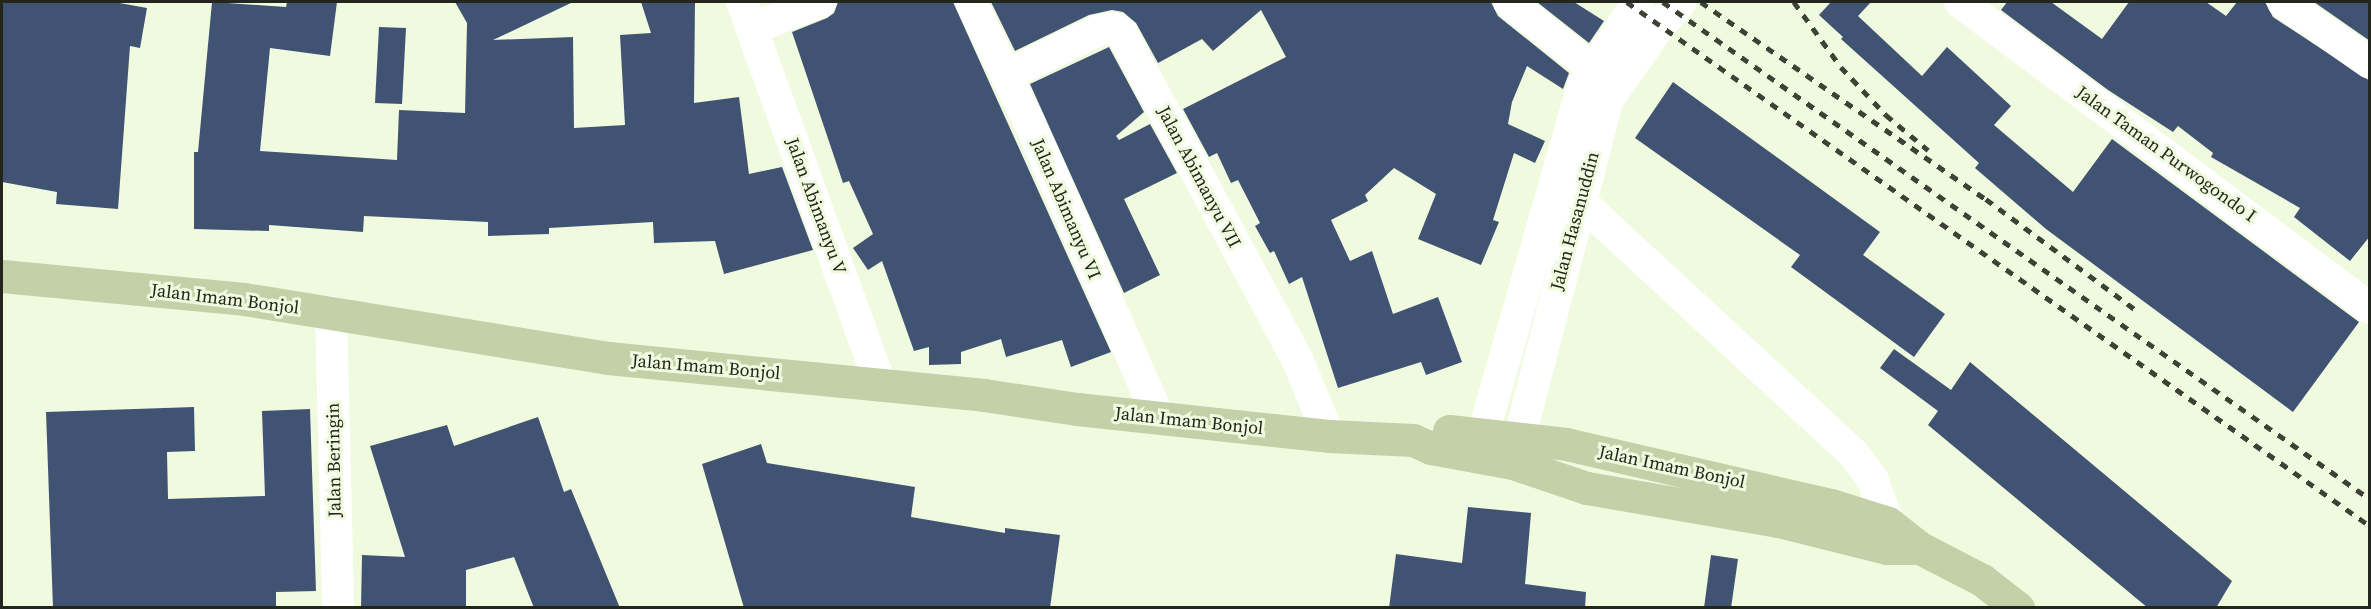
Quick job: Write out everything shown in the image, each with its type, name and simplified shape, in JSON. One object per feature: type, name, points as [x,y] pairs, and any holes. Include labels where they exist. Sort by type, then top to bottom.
[{"type":"main road","name":"Jalan Imam Bonjol","points":[[2,276],[244,299],[608,358],[880,384],[1329,436],[1413,440],[1431,448],[1479,444],[1516,451],[1566,444],[1744,482],[1920,548],[1982,580],[2018,608]]},
{"type":"street","name":"Jalan Abimanyu V","points":[[820,2],[748,15],[880,384]]},
{"type":"street","name":"Jalan Abimanyu VI","points":[[971,2],[1007,75],[1159,418]]},
{"type":"street","points":[[1509,2],[1592,68]]},
{"type":"street","name":"Jalan Hasanuddin","points":[[1516,451],[1569,191],[1583,85],[1592,68],[1638,2]]},
{"type":"street","name":"Jalan Hasanuddin","points":[[1479,444],[1569,191],[1607,101],[1660,24],[1682,2]]},
{"type":"street","name":"Jalan Taman Purwogondo I","points":[[1960,2],[2370,308]]},
{"type":"street","points":[[2283,2],[2370,63]]},
{"type":"street","name":"Jalan Abimanyu VII","points":[[1007,75],[1097,31],[1114,28],[1121,32],[1297,359],[1329,436]]},
{"type":"street","points":[[1569,191],[1853,453],[1872,478],[1887,536]]},
{"type":"street","name":"Jalan Beringin","points":[[331,312],[338,608]]},
{"type":"building","points":[[2,2],[114,2],[147,8],[140,48],[130,46],[118,209],[56,204],[57,192],[2,182]]},
{"type":"building","points":[[212,2],[286,7],[287,2],[337,2],[330,56],[270,48],[260,151],[397,160],[399,110],[465,113],[467,23],[455,2],[573,2],[493,40],[573,37],[574,128],[625,125],[620,35],[651,33],[641,2],[695,2],[694,103],[739,97],[749,174],[782,167],[813,250],[724,274],[715,241],[654,243],[653,222],[549,228],[549,234],[488,236],[488,222],[364,216],[363,232],[269,225],[269,231],[194,229],[194,152],[198,152]]},
{"type":"building","points":[[838,2],[953,2],[1111,352],[1071,367],[1062,340],[1006,357],[1001,339],[961,352],[961,364],[929,365],[929,347],[914,351],[882,261],[868,270],[853,248],[873,234],[849,181],[843,183],[792,32],[827,18],[834,13]]},
{"type":"building","points":[[991,2],[1491,2],[1498,16],[1569,73],[1563,89],[1527,66],[1512,102],[1508,124],[1545,141],[1535,163],[1514,153],[1493,220],[1499,222],[1481,265],[1418,239],[1436,194],[1394,168],[1365,195],[1368,201],[1331,220],[1350,261],[1372,251],[1393,314],[1438,297],[1462,362],[1426,375],[1421,362],[1338,388],[1302,277],[1289,284],[1274,251],[1270,253],[1255,226],[1260,223],[1238,180],[1231,183],[1217,153],[1209,157],[1183,109],[1286,57],[1261,10],[1213,51],[1202,39],[1158,63],[1136,23],[1123,12],[1112,10],[1089,15],[1015,51]]},
{"type":"building","points":[[1537,2],[1574,2],[1604,21],[1589,43]]},
{"type":"building","points":[[1831,2],[1871,2],[1858,16],[1922,76],[1947,47],[2011,106],[1994,125],[2073,192],[2112,139],[2359,322],[2293,412],[2046,229],[1975,168],[1979,163],[1841,39],[1843,37],[1819,15]]},
{"type":"building","points":[[2007,2],[2051,2],[2102,39],[2129,2],[2206,2],[2226,16],[2237,2],[2265,2],[2273,17],[2370,81],[2370,236],[2350,261],[2294,217],[2300,208],[2211,157],[2213,153],[2178,126],[2173,132],[2108,90],[2001,10]]},
{"type":"building","points":[[2314,2],[2370,2],[2370,41]]},
{"type":"building","points":[[379,27],[406,28],[402,104],[375,103]]},
{"type":"building","points":[[1109,47],[1144,112],[1116,136],[1119,140],[1150,124],[1177,173],[1124,199],[1160,275],[1124,293],[1030,84]]},
{"type":"building","points":[[1673,82],[1880,232],[1863,255],[1945,314],[1914,357],[1791,267],[1800,255],[1635,138]]},
{"type":"building","points":[[1894,349],[1951,390],[1970,362],[2232,581],[2216,608],[2148,608],[1928,425],[1938,411],[1880,368]]},
{"type":"building","points":[[194,407],[195,451],[167,452],[168,499],[265,496],[262,411],[310,409],[316,591],[276,592],[276,608],[53,608],[46,412]]},
{"type":"building","points":[[538,417],[564,492],[571,489],[620,608],[534,608],[514,557],[466,570],[466,608],[361,608],[362,555],[405,557],[370,446],[447,425],[454,446]]},
{"type":"building","points":[[761,444],[767,463],[915,487],[911,517],[1005,533],[1005,528],[1060,535],[1050,608],[744,608],[702,464]]},
{"type":"building","points":[[1468,507],[1531,513],[1525,584],[1586,592],[1585,608],[1389,608],[1396,554],[1462,563]]},
{"type":"building","points":[[1711,555],[1738,559],[1731,608],[1704,608]]},
{"type":"railway","points":[[1627,2],[2370,526]]},
{"type":"railway","points":[[1663,2],[2370,499]]},
{"type":"railway","points":[[1701,2],[1986,199],[2136,310]]},
{"type":"railway","points":[[1794,2],[1841,67],[1886,115],[1928,150]]}]
